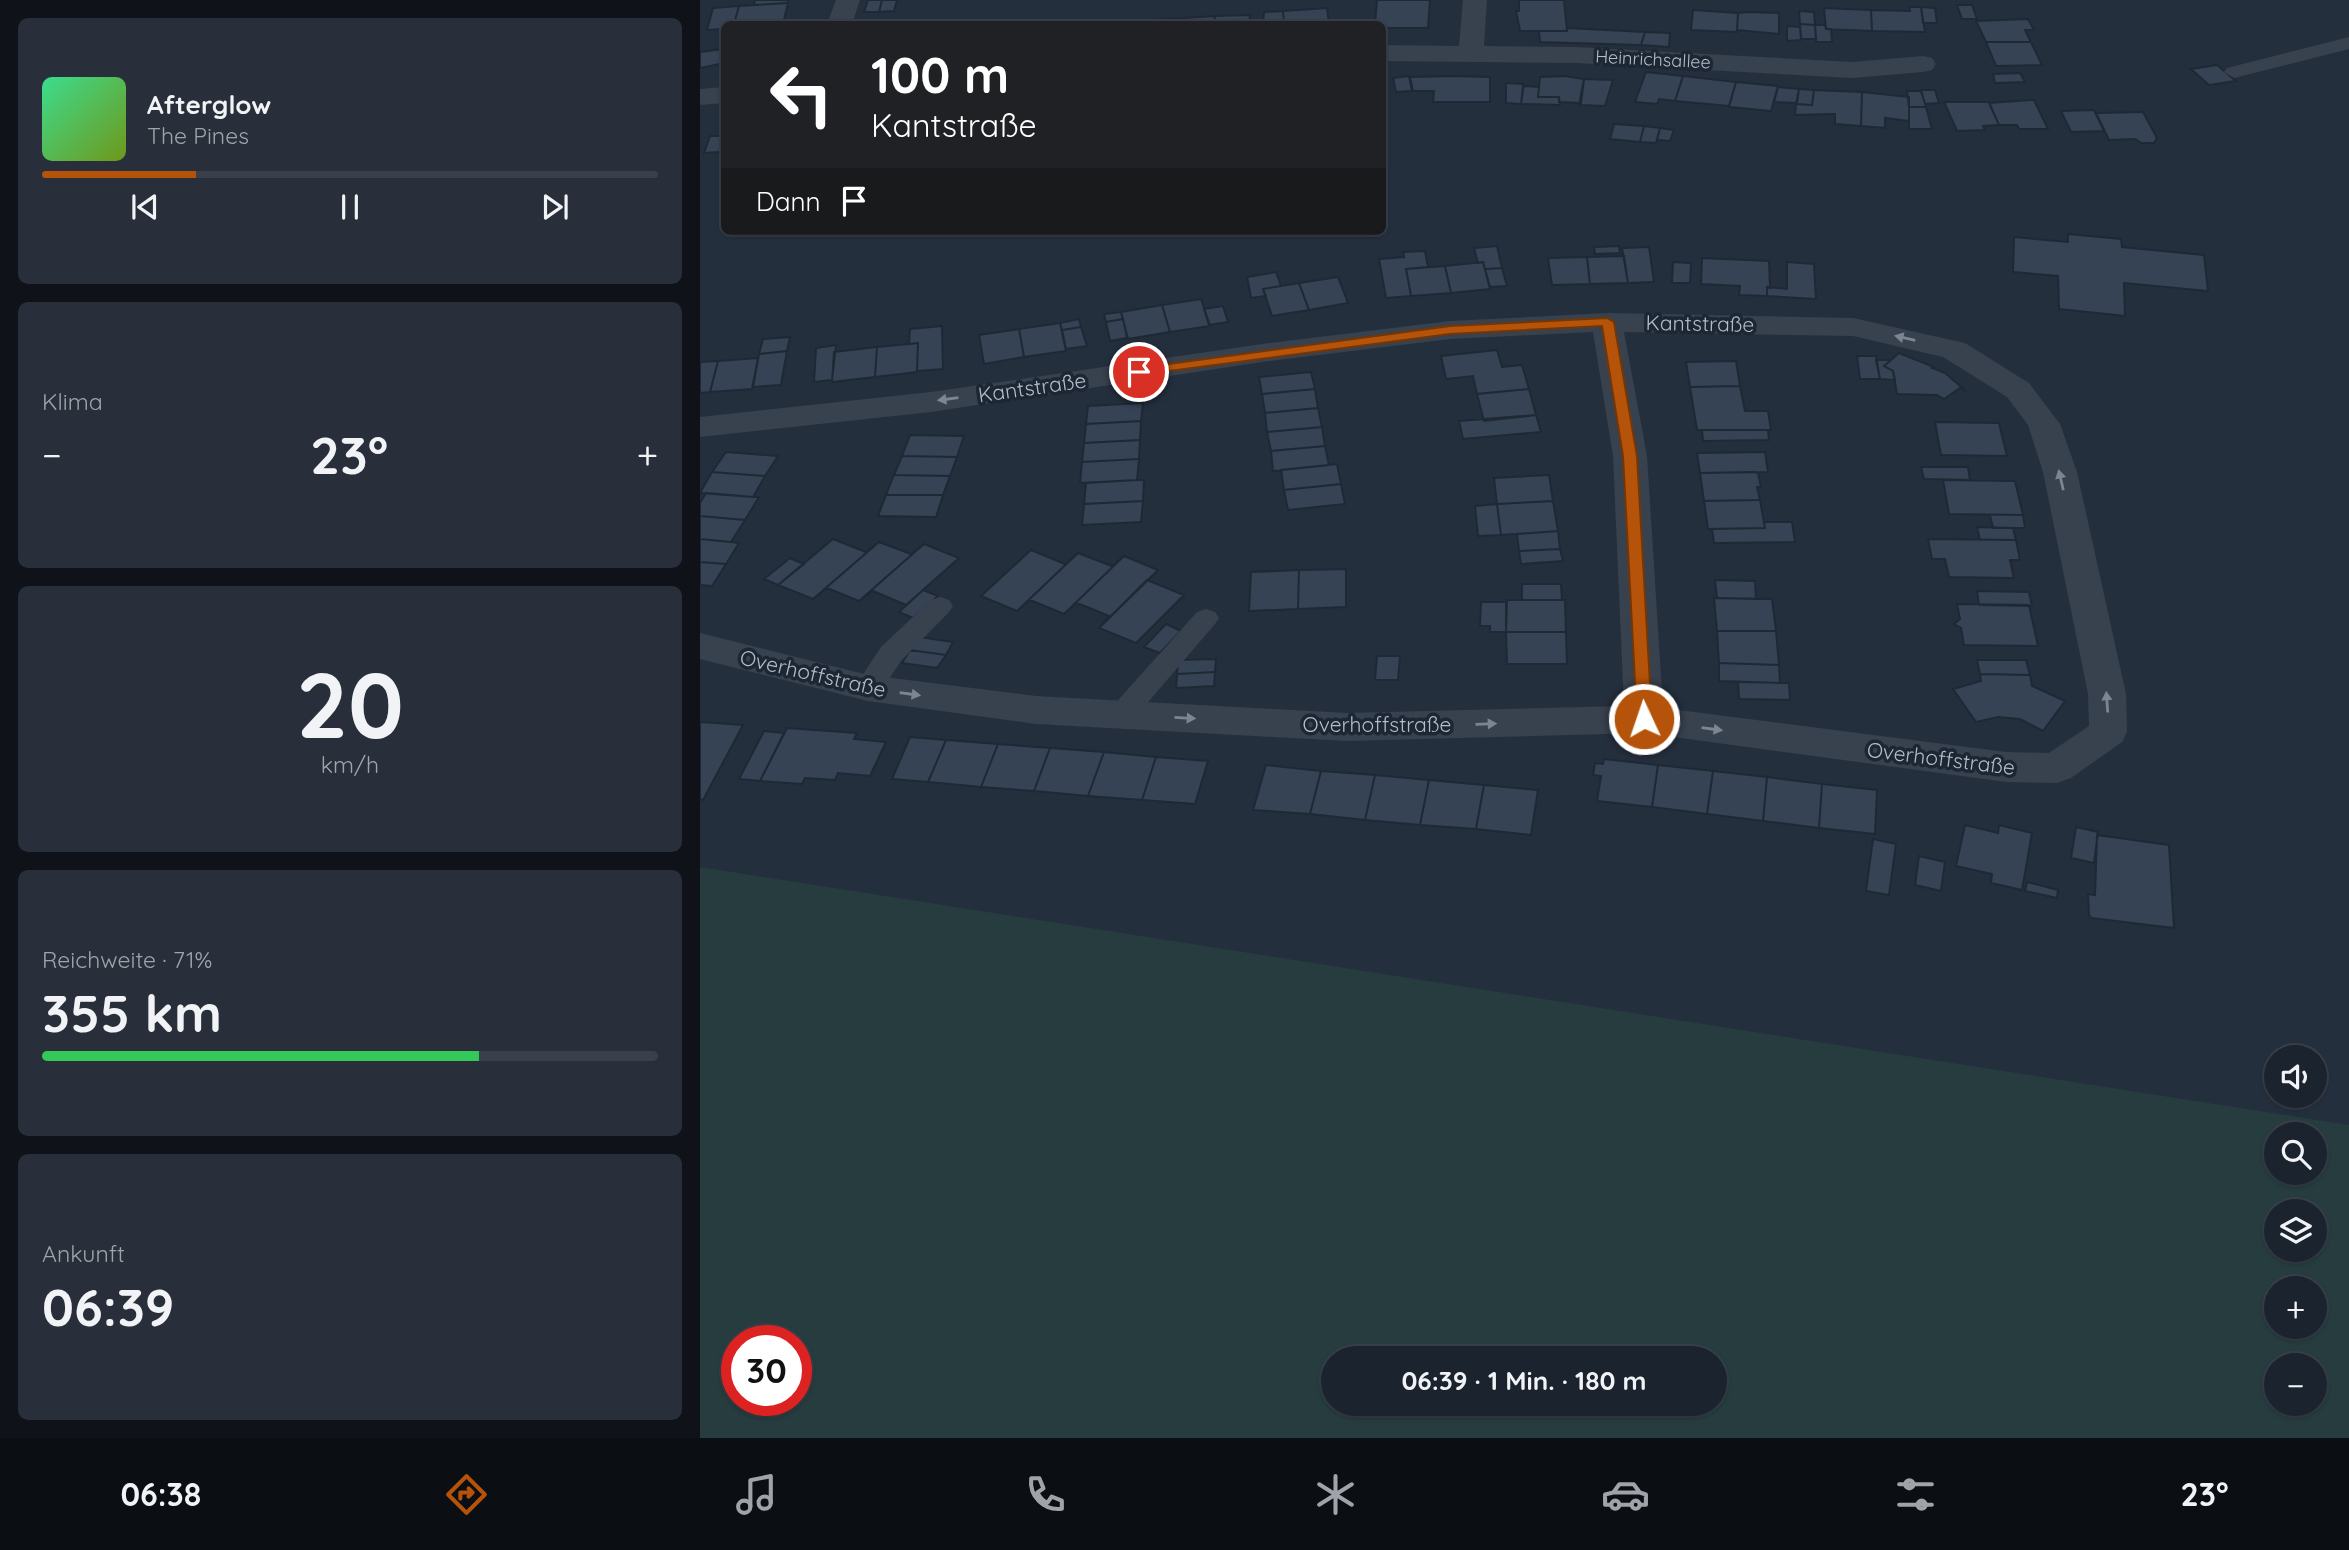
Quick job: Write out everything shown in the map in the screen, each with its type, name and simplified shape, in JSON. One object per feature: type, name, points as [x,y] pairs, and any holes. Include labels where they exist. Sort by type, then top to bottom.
[{"type":"street","points":[[841,21],[848,0]]},
{"type":"street","points":[[1471,53],[1475,0]]},
{"type":"street","name":"Heinrichsallee","points":[[1386,53],[1682,59],[1853,70],[1923,64]]},
{"type":"street","points":[[700,97],[721,95]]},
{"type":"street","points":[[1607,322],[1630,456],[1644,719]]},
{"type":"street","name":"Kantstraße","points":[[700,427],[930,402],[1269,352],[1450,330],[1607,322],[1853,327],[1954,350],[2018,390],[2044,424],[2060,472],[2107,694],[2108,732],[2057,768]]},
{"type":"street","name":"Overhoffstraße","points":[[700,646],[868,688],[1036,710],[1347,727],[1644,719],[2006,767],[2057,768]]},
{"type":"lane","points":[[2234,72],[2349,43]]},
{"type":"lane","points":[[868,688],[891,654],[940,606]]},
{"type":"lane","points":[[1121,715],[1206,618]]},
{"type":"green space","points":[[700,867],[2349,1125],[2349,1438],[700,1438]]},
{"type":"building","points":[[755,0],[788,0],[788,3],[754,5]]},
{"type":"building","points":[[868,0],[882,0],[879,12],[864,12]]},
{"type":"building","points":[[882,0],[897,0],[894,11],[879,12]]},
{"type":"building","points":[[1377,0],[1430,0],[1428,28],[1386,28],[1386,21],[1375,21]]},
{"type":"building","points":[[1519,0],[1564,0],[1567,31],[1520,31],[1516,11],[1519,11]]},
{"type":"building","points":[[788,3],[784,21],[735,21],[739,6]]},
{"type":"building","points":[[1957,5],[1972,5],[1977,19],[1962,19]]},
{"type":"building","points":[[739,6],[735,21],[721,21],[721,29],[707,30],[713,8]]},
{"type":"building","points":[[1909,7],[1921,7],[1925,32],[1872,31],[1871,10],[1910,11]]},
{"type":"building","points":[[1921,7],[1935,8],[1937,23],[1923,23]]},
{"type":"building","points":[[1327,8],[1329,21],[1284,21],[1283,11]]},
{"type":"building","points":[[1824,8],[1871,10],[1872,31],[1826,29]]},
{"type":"building","points":[[1693,10],[1738,13],[1737,32],[1691,30]]},
{"type":"building","points":[[1283,11],[1284,21],[1263,21],[1264,12]]},
{"type":"building","points":[[1799,11],[1814,12],[1815,25],[1800,24]]},
{"type":"building","points":[[1738,13],[1779,13],[1779,34],[1737,30]]},
{"type":"building","points":[[1250,15],[1249,21],[1214,21],[1215,16]]},
{"type":"building","points":[[1215,16],[1214,21],[1182,21],[1182,18]]},
{"type":"building","points":[[1182,18],[1182,21],[1149,20]]},
{"type":"building","points":[[2028,19],[2034,30],[2025,30],[2031,42],[1986,42],[1976,21]]},
{"type":"building","points":[[1800,24],[1815,25],[1816,39],[1801,39]]},
{"type":"building","points":[[1815,25],[1825,25],[1826,29],[1831,29],[1832,42],[1816,42]]},
{"type":"building","points":[[1787,26],[1800,27],[1801,40],[1787,41]]},
{"type":"building","points":[[1567,28],[1645,32],[1641,45],[1540,42],[1539,31],[1567,31]]},
{"type":"building","points":[[1645,32],[1670,33],[1669,47],[1641,45]]},
{"type":"building","points":[[1986,42],[2031,42],[2042,65],[1996,66]]},
{"type":"building","points":[[721,49],[721,64],[700,68],[700,52]]},
{"type":"building","points":[[2217,65],[2236,81],[2209,85],[2191,69]]},
{"type":"building","points":[[1646,72],[1683,76],[1675,101],[1659,99],[1657,104],[1635,102]]},
{"type":"building","points":[[2020,73],[2025,82],[1995,83],[1993,74]]},
{"type":"building","points":[[1409,76],[1412,91],[1396,92],[1393,78]]},
{"type":"building","points":[[1683,76],[1736,82],[1729,106],[1675,101]]},
{"type":"building","points":[[1410,77],[1490,77],[1490,102],[1433,102],[1434,91],[1413,91]]},
{"type":"building","points":[[1540,77],[1584,79],[1581,103],[1559,102],[1559,97],[1538,97]]},
{"type":"building","points":[[1584,79],[1613,80],[1605,106],[1579,105]]},
{"type":"building","points":[[1736,82],[1778,86],[1771,111],[1729,107]]},
{"type":"building","points":[[1506,83],[1524,84],[1521,104],[1506,103]]},
{"type":"building","points":[[1523,86],[1539,87],[1538,97],[1559,97],[1560,105],[1521,104]]},
{"type":"building","points":[[1778,87],[1799,89],[1797,103],[1774,102]]},
{"type":"building","points":[[1799,89],[1814,90],[1812,105],[1796,104]]},
{"type":"building","points":[[1814,90],[1862,92],[1861,126],[1835,124],[1835,114],[1795,115],[1796,104],[1812,105]]},
{"type":"building","points":[[1921,90],[1935,90],[1939,103],[1925,104]]},
{"type":"building","points":[[1907,91],[1921,91],[1926,107],[1909,107]]},
{"type":"building","points":[[1862,92],[1909,97],[1909,121],[1885,118],[1885,128],[1861,126]]},
{"type":"building","points":[[2034,100],[2048,129],[2019,129],[2017,125],[1999,125],[1989,103]]},
{"type":"building","points":[[1944,102],[1989,102],[1999,125],[1983,126],[1985,130],[1957,131]]},
{"type":"building","points":[[1909,107],[1926,107],[1932,129],[1909,129]]},
{"type":"building","points":[[2094,110],[2104,131],[2071,132],[2061,111]]},
{"type":"building","points":[[2143,112],[2157,138],[2154,143],[2141,143],[2135,139],[2109,140],[2096,113]]},
{"type":"building","points":[[1614,124],[1644,126],[1640,142],[1610,139]]},
{"type":"building","points":[[1644,126],[1660,128],[1656,143],[1640,142]]},
{"type":"building","points":[[1660,128],[1674,130],[1670,141],[1657,140]]},
{"type":"building","points":[[710,136],[721,136],[719,152],[704,153]]},
{"type":"building","points":[[2068,234],[2121,239],[2122,247],[2204,255],[2208,291],[2124,283],[2125,316],[2059,309],[2058,276],[2013,272],[2014,237],[2068,242]]},
{"type":"building","points":[[1497,246],[1502,268],[1485,269],[1483,262],[1478,263],[1474,248]]},
{"type":"building","points":[[1619,246],[1620,253],[1595,254],[1594,247]]},
{"type":"building","points":[[1649,247],[1654,282],[1628,283],[1622,248]]},
{"type":"building","points":[[1425,251],[1428,267],[1406,269],[1411,296],[1386,298],[1379,259],[1404,257],[1403,252]]},
{"type":"building","points":[[1624,256],[1628,283],[1590,284],[1587,257]]},
{"type":"building","points":[[1587,257],[1590,284],[1552,285],[1548,258]]},
{"type":"building","points":[[1702,258],[1769,261],[1770,288],[1767,287],[1767,296],[1739,295],[1740,286],[1701,284]]},
{"type":"building","points":[[1483,262],[1490,289],[1451,293],[1445,266]]},
{"type":"building","points":[[1673,262],[1691,263],[1690,283],[1672,283]]},
{"type":"building","points":[[1787,262],[1814,264],[1816,299],[1767,296],[1767,287],[1787,289]]},
{"type":"building","points":[[1445,266],[1451,293],[1411,296],[1406,269]]},
{"type":"building","points":[[1502,268],[1507,286],[1490,287],[1485,269]]},
{"type":"building","points":[[1276,272],[1281,286],[1263,289],[1266,296],[1251,298],[1247,277]]},
{"type":"building","points":[[1338,277],[1348,303],[1309,310],[1299,283]]},
{"type":"building","points":[[1299,283],[1309,310],[1272,316],[1263,289]]},
{"type":"building","points":[[1201,299],[1210,326],[1170,332],[1162,305]]},
{"type":"building","points":[[1162,305],[1170,332],[1128,339],[1121,312]]},
{"type":"building","points":[[1223,306],[1228,322],[1209,325],[1204,309]]},
{"type":"building","points":[[1121,312],[1123,319],[1106,322],[1104,314]]},
{"type":"building","points":[[1079,319],[1081,327],[1062,330],[1060,323]]},
{"type":"building","points":[[1123,319],[1127,338],[1110,341],[1106,322]]},
{"type":"building","points":[[1060,323],[1066,351],[1024,357],[1019,329]]},
{"type":"building","points":[[942,326],[943,369],[917,371],[918,343],[909,344],[910,329]]},
{"type":"building","points":[[1081,327],[1087,346],[1066,349],[1062,330]]},
{"type":"building","points":[[1019,329],[1024,357],[984,364],[979,335]]},
{"type":"building","points":[[790,337],[787,351],[759,354],[763,339]]},
{"type":"building","points":[[918,343],[917,372],[875,377],[877,347]]},
{"type":"building","points":[[836,345],[832,380],[814,382],[816,348]]},
{"type":"building","points":[[877,347],[875,377],[832,382],[834,352]]},
{"type":"building","points":[[1497,350],[1502,367],[1522,365],[1529,389],[1477,394],[1473,376],[1446,379],[1441,356]]},
{"type":"building","points":[[787,351],[781,385],[753,387],[759,354]]},
{"type":"building","points":[[1899,353],[1945,373],[1966,391],[1960,388],[1944,399],[1937,395],[1897,394],[1893,371],[1884,366]]},
{"type":"building","points":[[1857,356],[1876,356],[1880,379],[1860,379]]},
{"type":"building","points":[[758,358],[752,389],[710,392],[718,361]]},
{"type":"building","points":[[1876,360],[1891,360],[1884,366],[1893,371],[1895,380],[1880,379]]},
{"type":"building","points":[[718,361],[710,392],[700,393],[700,362]]},
{"type":"building","points":[[1736,361],[1740,386],[1690,387],[1686,362]]},
{"type":"building","points":[[1311,372],[1315,389],[1262,394],[1259,377]]},
{"type":"building","points":[[1740,386],[1745,411],[1768,411],[1771,430],[1697,430],[1690,387]]},
{"type":"building","points":[[1315,389],[1318,408],[1265,413],[1262,394]]},
{"type":"building","points":[[1529,389],[1536,415],[1484,421],[1477,394]]},
{"type":"building","points":[[1143,403],[1141,421],[1086,424],[1088,406]]},
{"type":"building","points":[[1318,408],[1322,427],[1267,432],[1265,413]]},
{"type":"building","points":[[1536,415],[1541,432],[1463,439],[1459,421]]},
{"type":"building","points":[[1141,421],[1140,440],[1084,443],[1086,424]]},
{"type":"building","points":[[1935,422],[1999,423],[2007,456],[1941,455]]},
{"type":"building","points":[[1322,427],[1325,446],[1271,451],[1267,432]]},
{"type":"building","points":[[1702,430],[1768,430],[1769,440],[1703,441]]},
{"type":"building","points":[[910,435],[964,436],[957,457],[902,456]]},
{"type":"building","points":[[1140,440],[1139,459],[1082,462],[1084,443]]},
{"type":"building","points":[[1325,446],[1329,465],[1273,471],[1271,451]]},
{"type":"building","points":[[726,452],[778,456],[765,476],[712,472]]},
{"type":"building","points":[[1765,452],[1768,472],[1700,473],[1697,453]]},
{"type":"building","points":[[902,456],[957,457],[950,476],[894,475]]},
{"type":"building","points":[[1139,459],[1137,480],[1080,483],[1082,462]]},
{"type":"building","points":[[1337,464],[1341,484],[1284,490],[1281,470]]},
{"type":"building","points":[[1921,467],[1968,467],[1970,480],[1924,479]]},
{"type":"building","points":[[712,472],[765,476],[753,497],[700,493]]},
{"type":"building","points":[[1700,473],[1758,473],[1761,487],[1757,487],[1760,500],[1704,501]]},
{"type":"building","points":[[894,475],[950,476],[943,495],[886,495]]},
{"type":"building","points":[[1549,475],[1553,501],[1497,504],[1494,478]]},
{"type":"building","points":[[1144,480],[1143,501],[1084,504],[1086,483]]},
{"type":"building","points":[[1943,480],[2015,481],[2023,515],[1949,514]]},
{"type":"building","points":[[1341,484],[1345,504],[1288,510],[1284,490]]},
{"type":"building","points":[[706,493],[759,497],[745,520],[700,516],[700,503]]},
{"type":"building","points":[[886,495],[943,495],[936,517],[878,516]]},
{"type":"building","points":[[1760,500],[1765,528],[1708,529],[1704,501]]},
{"type":"building","points":[[1143,501],[1141,522],[1082,525],[1084,504]]},
{"type":"building","points":[[1553,501],[1558,531],[1501,535],[1497,504]]},
{"type":"building","points":[[1497,504],[1501,535],[1478,536],[1475,506]]},
{"type":"building","points":[[1990,515],[2023,515],[2025,528],[1993,528]]},
{"type":"building","points":[[700,516],[745,520],[731,542],[700,539]]},
{"type":"building","points":[[1764,522],[1792,522],[1795,542],[1714,543],[1712,529],[1765,528]]},
{"type":"building","points":[[1977,527],[2013,528],[2016,540],[1980,540]]},
{"type":"building","points":[[1558,531],[1560,549],[1519,551],[1517,534]]},
{"type":"building","points":[[700,539],[739,543],[726,564],[700,562]]},
{"type":"building","points":[[833,539],[866,552],[879,542],[813,599],[778,585]]},
{"type":"building","points":[[1928,539],[2016,540],[2020,560],[2010,560],[2014,578],[1949,577],[1945,559],[1932,559]]},
{"type":"building","points":[[879,542],[911,554],[924,544],[859,601],[827,588],[813,599]]},
{"type":"building","points":[[924,544],[959,558],[906,605],[873,591],[859,601]]},
{"type":"building","points":[[1560,549],[1563,561],[1521,564],[1519,551]]},
{"type":"building","points":[[1031,550],[1065,564],[1078,553],[1017,611],[981,596]]},
{"type":"building","points":[[1078,553],[1112,566],[1124,556],[1064,614],[1030,600],[1017,611]]},
{"type":"building","points":[[1124,556],[1158,570],[1099,628],[1109,616],[1077,603],[1064,614]]},
{"type":"building","points":[[790,558],[804,564],[778,585],[764,579]]},
{"type":"building","points":[[700,562],[726,564],[712,586],[700,585]]},
{"type":"building","points":[[1346,569],[1346,607],[1298,609],[1299,570]]},
{"type":"building","points":[[1299,570],[1298,609],[1249,611],[1251,572]]},
{"type":"building","points":[[1147,580],[1184,595],[1136,643],[1099,628]]},
{"type":"building","points":[[1715,580],[1755,581],[1756,599],[1717,598]]},
{"type":"building","points":[[1522,584],[1561,584],[1562,600],[1522,600]]},
{"type":"building","points":[[923,590],[938,596],[913,618],[899,612]]},
{"type":"building","points":[[1977,591],[2029,592],[2032,606],[1979,605]]},
{"type":"building","points":[[1714,598],[1772,599],[1776,631],[1717,631]]},
{"type":"building","points":[[1507,600],[1565,600],[1566,632],[1506,632]]},
{"type":"building","points":[[1481,602],[1506,602],[1506,632],[1490,632],[1490,626],[1480,626]]},
{"type":"building","points":[[1957,604],[2029,605],[2038,646],[1964,645],[1961,628],[1954,624],[1960,619]]},
{"type":"building","points":[[1166,624],[1181,631],[1160,653],[1144,647]]},
{"type":"building","points":[[1717,631],[1776,631],[1779,665],[1719,663]]},
{"type":"building","points":[[1506,632],[1566,632],[1567,664],[1507,664]]},
{"type":"building","points":[[919,637],[953,642],[946,655],[910,650]]},
{"type":"building","points":[[910,650],[946,655],[937,668],[902,663]]},
{"type":"building","points":[[1377,656],[1400,656],[1398,680],[1375,680]]},
{"type":"building","points":[[1216,659],[1215,672],[1177,674],[1178,660]]},
{"type":"building","points":[[1977,660],[2026,660],[2030,675],[1980,674]]},
{"type":"building","points":[[1719,663],[1779,665],[1780,683],[1719,681]]},
{"type":"building","points":[[1215,672],[1214,686],[1176,688],[1177,674]]},
{"type":"building","points":[[1980,674],[2030,675],[2032,686],[2065,701],[2043,731],[2020,719],[1998,717],[1976,722],[1953,689],[1981,681]]},
{"type":"building","points":[[1738,682],[1789,683],[1790,700],[1739,699]]},
{"type":"building","points":[[700,722],[743,725],[703,800],[700,799]]},
{"type":"building","points":[[787,728],[857,733],[854,739],[886,742],[870,776],[838,773],[835,780],[805,778],[802,784],[760,781]]},
{"type":"building","points":[[764,731],[784,733],[760,781],[739,779]]},
{"type":"building","points":[[910,737],[946,740],[928,782],[892,779]]},
{"type":"building","points":[[946,740],[998,744],[981,787],[928,782]]},
{"type":"building","points":[[998,744],[1050,748],[1034,791],[981,787]]},
{"type":"building","points":[[1050,748],[1104,752],[1088,796],[1034,791]]},
{"type":"building","points":[[1104,752],[1156,757],[1142,800],[1088,796]]},
{"type":"building","points":[[1156,757],[1208,761],[1195,804],[1142,800]]},
{"type":"building","points":[[1604,759],[1658,765],[1652,807],[1597,801],[1601,776],[1593,775],[1595,763],[1603,764]]},
{"type":"building","points":[[1266,765],[1321,771],[1310,814],[1253,810]]},
{"type":"building","points":[[1658,765],[1713,771],[1707,814],[1652,807]]},
{"type":"building","points":[[1321,771],[1375,775],[1365,820],[1310,814]]},
{"type":"building","points":[[1713,771],[1767,777],[1763,821],[1707,814]]},
{"type":"building","points":[[1375,775],[1429,780],[1420,825],[1365,820]]},
{"type":"building","points":[[1767,777],[1822,784],[1819,828],[1763,821]]},
{"type":"building","points":[[1429,780],[1484,785],[1476,829],[1420,825]]},
{"type":"building","points":[[1822,784],[1877,790],[1875,834],[1819,828]]},
{"type":"building","points":[[1484,785],[1538,790],[1531,835],[1476,829]]},
{"type":"building","points":[[1965,825],[1998,833],[1999,825],[2032,833],[2022,890],[1991,883],[1992,874],[1956,866]]},
{"type":"building","points":[[2076,827],[2098,832],[2094,863],[2071,858]]},
{"type":"building","points":[[2097,835],[2169,845],[2174,928],[2091,918],[2088,894],[2095,895]]},
{"type":"building","points":[[1873,839],[1896,844],[1889,895],[1866,891]]},
{"type":"building","points":[[1919,856],[1945,862],[1941,891],[1915,885]]},
{"type":"building","points":[[2027,882],[2058,890],[2057,898],[2025,891]]},
{"type":"route","points":[[1139,372],[1269,352],[1450,330],[1607,322],[1630,456],[1644,719]]}]
